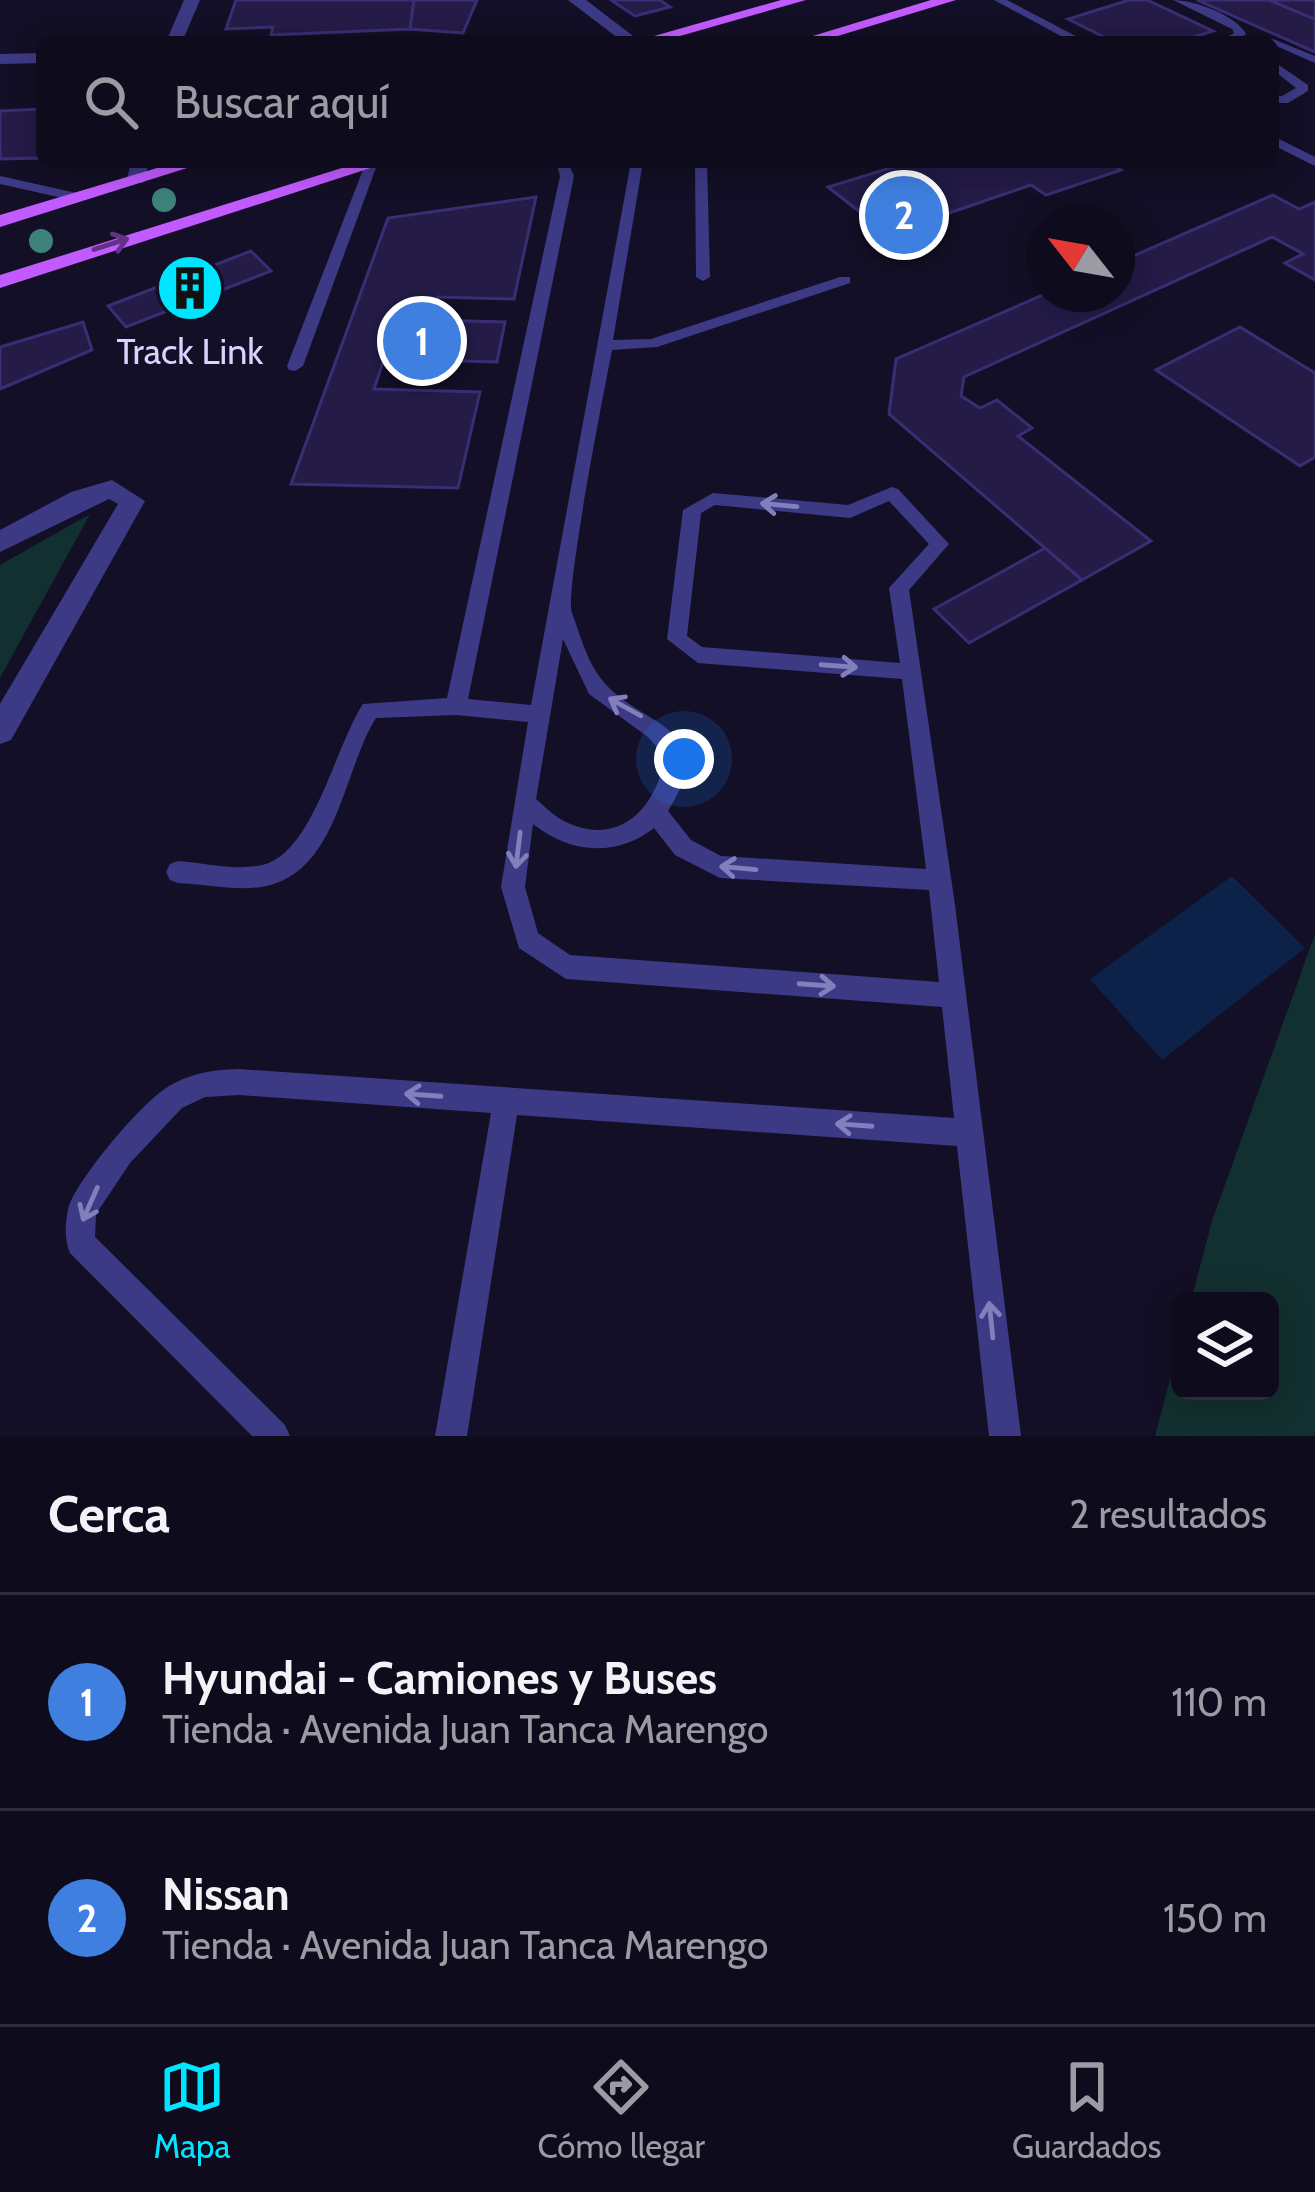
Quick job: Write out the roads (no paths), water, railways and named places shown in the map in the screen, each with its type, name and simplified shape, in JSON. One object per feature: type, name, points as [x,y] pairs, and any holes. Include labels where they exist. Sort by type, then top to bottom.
[{"type":"main road","points":[[660,36],[797,0]]},
{"type":"main road","points":[[822,36],[948,0]]},
{"type":"main road","points":[[0,282],[360,168]]},
{"type":"main road","points":[[0,221],[138,171]]},
{"type":"street","points":[[177,36],[192,0]]},
{"type":"street","points":[[576,0],[628,36]]},
{"type":"street","points":[[0,59],[36,58]]},
{"type":"street","points":[[0,542],[80,498],[112,489],[132,501],[0,731]]},
{"type":"lane","points":[[999,0],[1069,36]]},
{"type":"lane","points":[[1178,0],[1258,36]]},
{"type":"lane","points":[[1237,27],[1237,36]]},
{"type":"lane","points":[[1279,45],[1315,60]]},
{"type":"lane","points":[[1279,69],[1304,88],[1279,100]]},
{"type":"lane","points":[[1279,143],[1315,162]]},
{"type":"lane","points":[[295,366],[374,168]]},
{"type":"lane","points":[[456,706],[566,176],[564,168]]},
{"type":"lane","points":[[636,168],[524,803],[513,887],[528,940],[566,967],[953,994]]},
{"type":"lane","points":[[701,168],[703,277]]},
{"type":"lane","points":[[0,180],[76,197]]},
{"type":"lane","points":[[607,345],[652,344],[844,280]]},
{"type":"lane","points":[[912,672],[698,655],[683,649],[677,639],[692,510],[712,500],[850,512],[892,493],[940,544],[899,588],[912,672],[953,994],[1004,1436]]},
{"type":"lane","points":[[524,803],[559,831],[611,837],[658,814],[674,781],[676,754],[641,715],[601,694],[589,679],[580,647],[561,611]]},
{"type":"lane","points":[[178,872],[270,875],[290,863],[309,846],[370,710],[456,706],[538,714]]},
{"type":"lane","points":[[658,814],[668,836],[687,854],[720,867],[938,880]]},
{"type":"lane","points":[[274,1436],[80,1244],[82,1210],[120,1153],[172,1099],[203,1084],[239,1082],[970,1133]]},
{"type":"lane","points":[[451,1436],[506,1101]]},
{"type":"water","points":[[1232,876],[1305,948],[1162,1060],[1090,979]]},
{"type":"place","name":"Nissan","points":[[904,215]]},
{"type":"place","name":"Track Link","points":[[190,288]]},
{"type":"place","name":"Hyundai - Camiones y Buses","points":[[422,341]]}]
